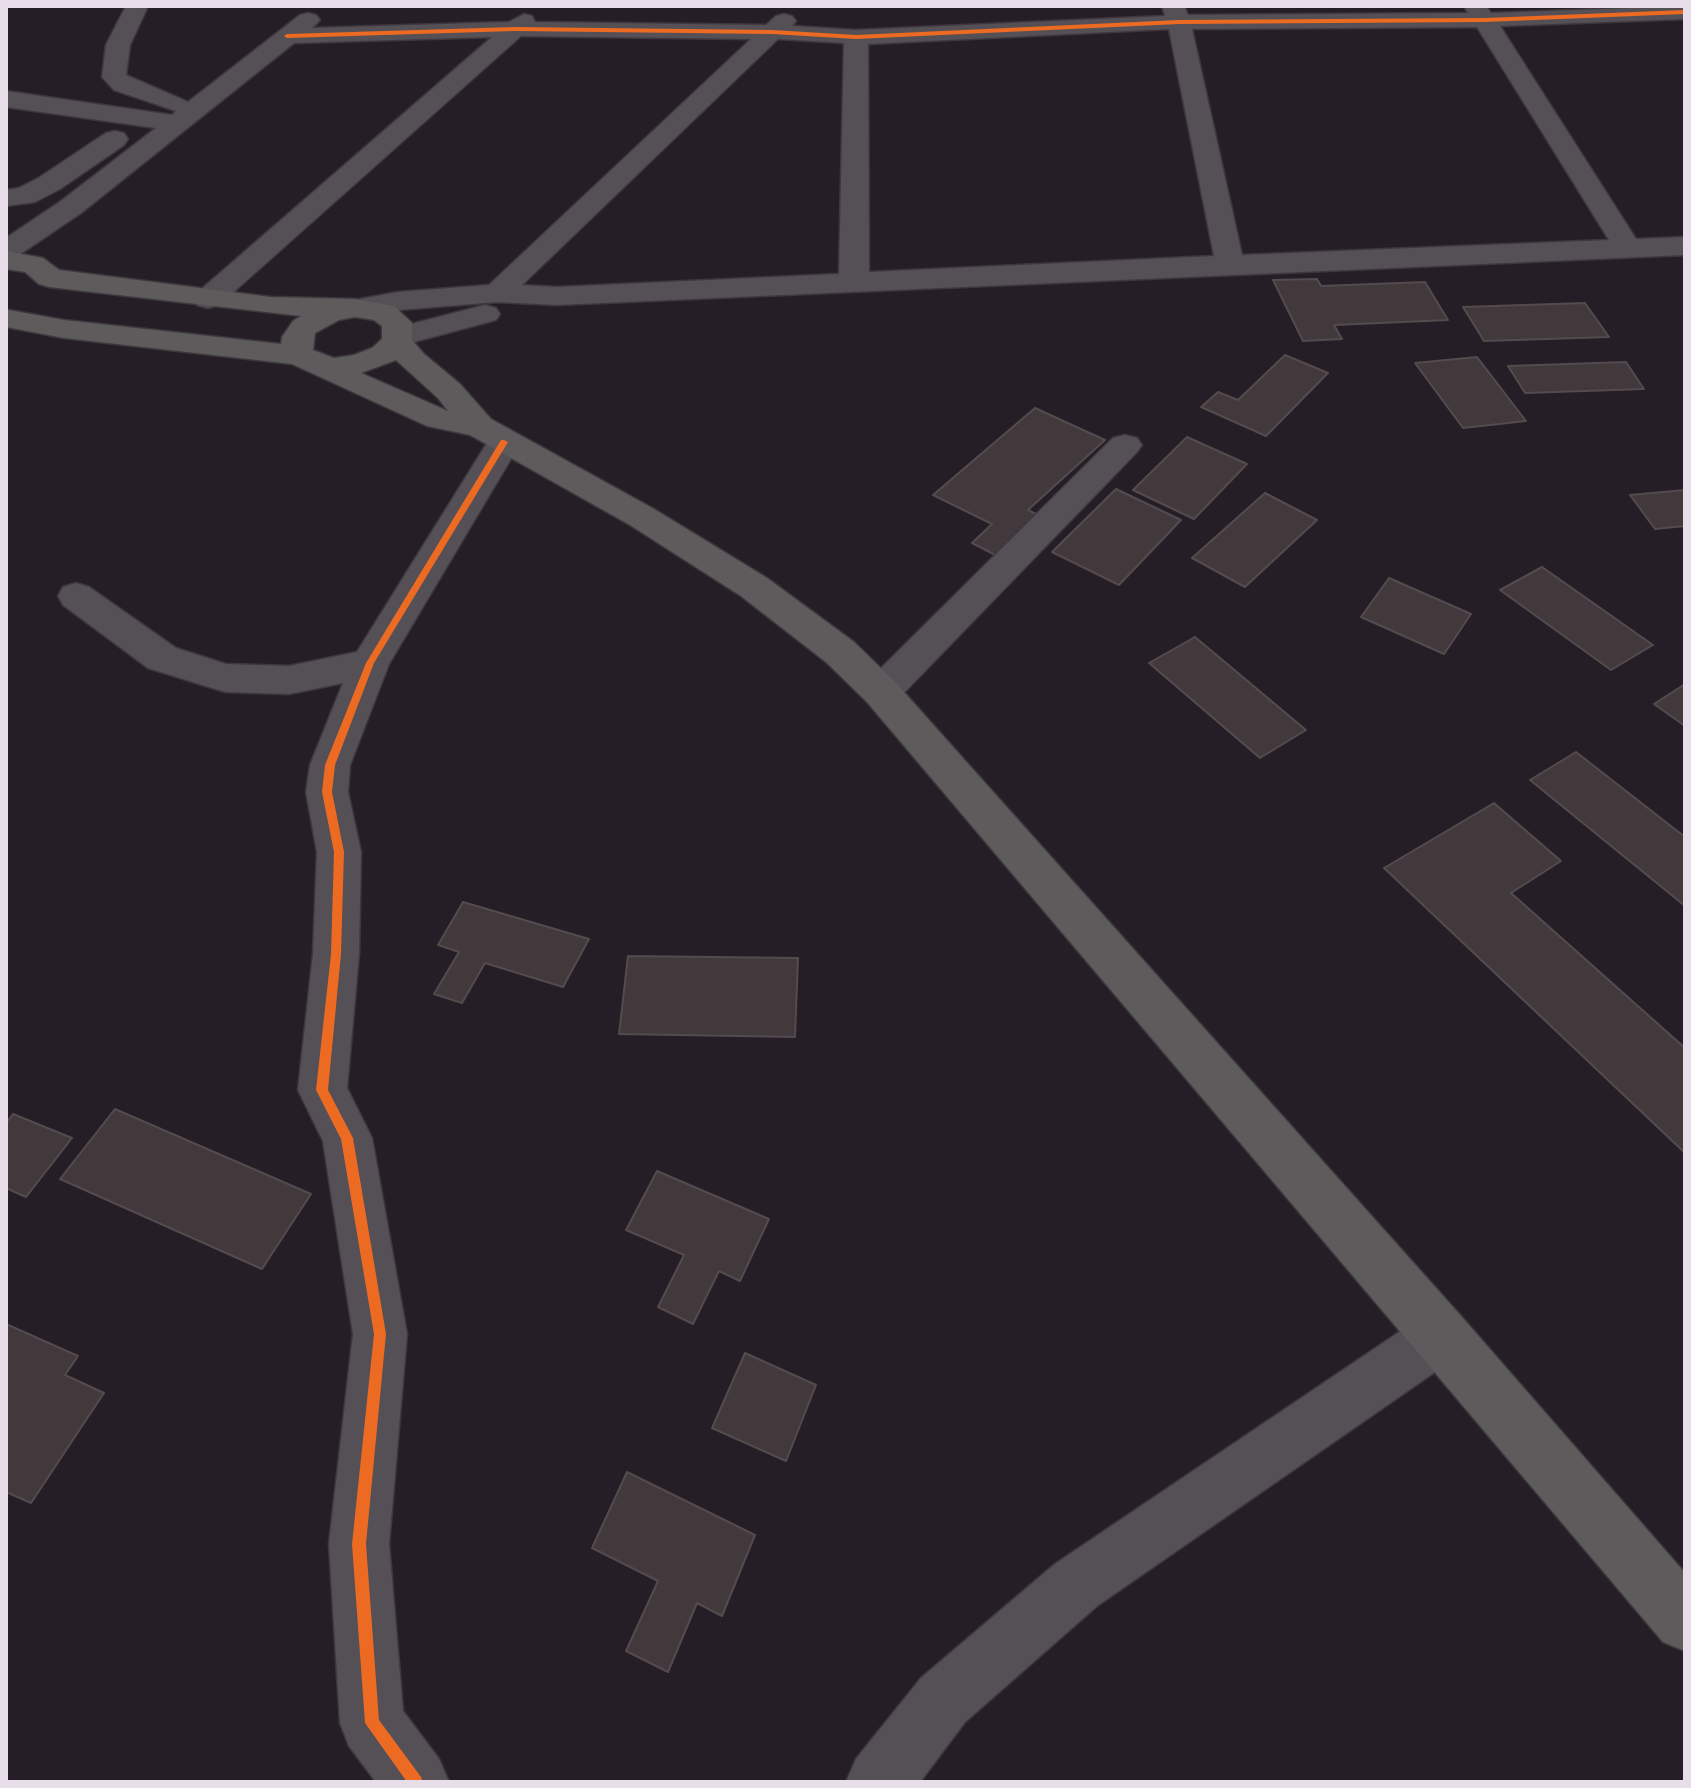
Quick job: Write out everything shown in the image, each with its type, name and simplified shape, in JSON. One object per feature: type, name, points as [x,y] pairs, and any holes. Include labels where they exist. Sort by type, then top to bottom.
[{"type":"main road","points":[[6,260],[33,264],[47,275],[208,299],[383,312],[397,323],[398,339],[413,361],[492,434]]},
{"type":"main road","points":[[8,319],[36,304],[49,286],[47,275]]},
{"type":"main road","points":[[354,308],[316,318],[304,327],[297,337],[296,347],[306,359],[439,419],[492,434],[642,517],[754,587],[840,652],[881,692],[1442,1335],[1685,1620]]},
{"type":"main road","points":[[8,319],[64,329],[306,359],[334,367],[360,364],[383,355],[398,339]]},
{"type":"street","points":[[137,6],[118,45],[114,77],[123,85],[186,116]]},
{"type":"street","points":[[6,251],[71,207],[326,6]]},
{"type":"street","points":[[208,299],[541,6]]},
{"type":"street","points":[[497,293],[801,6]]},
{"type":"street","points":[[287,36],[515,29],[772,32],[856,37],[1176,14],[1685,12]]},
{"type":"street","points":[[1480,13],[1627,247]]},
{"type":"street","points":[[1176,14],[1230,264]]},
{"type":"street","points":[[854,284],[856,37]]},
{"type":"street","points":[[6,99],[144,117],[186,116]]},
{"type":"street","points":[[6,198],[25,196],[50,183],[144,117]]},
{"type":"street","points":[[47,275],[71,207]]},
{"type":"street","points":[[354,308],[497,293],[557,296],[1685,246]]},
{"type":"street","points":[[398,339],[557,296]]},
{"type":"street","points":[[416,1782],[372,1723],[359,1544],[380,1334],[347,1138],[322,1090],[336,954],[339,852],[327,792],[330,765],[370,663],[492,434]]},
{"type":"street","points":[[881,692],[1125,445]]},
{"type":"street","points":[[76,596],[162,658],[226,678],[289,680],[370,663]]},
{"type":"street","points":[[879,1782],[943,1700],[1076,1585],[1442,1335]]},
{"type":"building","points":[[1317,279],[1321,286],[1425,282],[1448,320],[1334,325],[1342,339],[1303,341],[1273,280]]},
{"type":"building","points":[[1585,303],[1609,337],[1484,341],[1463,307]]},
{"type":"building","points":[[1285,355],[1328,373],[1266,436],[1201,407],[1218,392],[1238,400]]},
{"type":"building","points":[[1477,357],[1526,421],[1463,428],[1415,363]]},
{"type":"building","points":[[1626,362],[1644,389],[1525,393],[1508,366]]},
{"type":"building","points":[[1035,408],[1105,440],[1028,510],[1046,519],[1003,559],[972,543],[992,524],[933,495]]},
{"type":"building","points":[[1187,437],[1247,464],[1194,519],[1133,490]]},
{"type":"building","points":[[1116,489],[1181,520],[1119,585],[1052,552]]},
{"type":"building","points":[[1685,490],[1685,526],[1655,529],[1630,495]]},
{"type":"building","points":[[1265,493],[1317,520],[1245,587],[1192,558]]},
{"type":"building","points":[[1542,567],[1653,645],[1611,670],[1500,590]]},
{"type":"building","points":[[1389,578],[1471,614],[1444,654],[1361,617]]},
{"type":"building","points":[[1195,637],[1306,730],[1260,758],[1149,663]]},
{"type":"building","points":[[1685,684],[1685,726],[1654,704]]},
{"type":"building","points":[[1576,752],[1685,837],[1685,906],[1530,780]]},
{"type":"building","points":[[1494,803],[1561,861],[1511,893],[1685,1048],[1685,1153],[1384,868]]},
{"type":"building","points":[[463,902],[589,939],[563,987],[485,963],[462,1003],[434,994],[459,952],[438,945]]},
{"type":"building","points":[[628,956],[798,958],[795,1037],[619,1034]]},
{"type":"building","points":[[115,1109],[311,1194],[262,1269],[60,1179]]},
{"type":"building","points":[[13,1114],[72,1138],[26,1197],[6,1188],[6,1123]]},
{"type":"building","points":[[657,1171],[769,1219],[740,1281],[719,1271],[693,1324],[658,1307],[684,1255],[626,1230]]},
{"type":"building","points":[[6,1324],[78,1356],[65,1375],[104,1393],[31,1503],[6,1492]]},
{"type":"building","points":[[745,1353],[816,1385],[786,1461],[712,1428]]},
{"type":"building","points":[[627,1472],[755,1535],[722,1616],[697,1603],[668,1672],[626,1651],[658,1581],[592,1548]]},
{"type":"cycle path","points":[[287,36],[515,29],[772,32],[856,37],[1179,22],[1485,20],[1685,12]]},
{"type":"cycle path","points":[[416,1782],[372,1723],[359,1544],[380,1334],[347,1138],[322,1090],[336,954],[339,852],[327,792],[330,765],[370,663],[504,442]]}]
